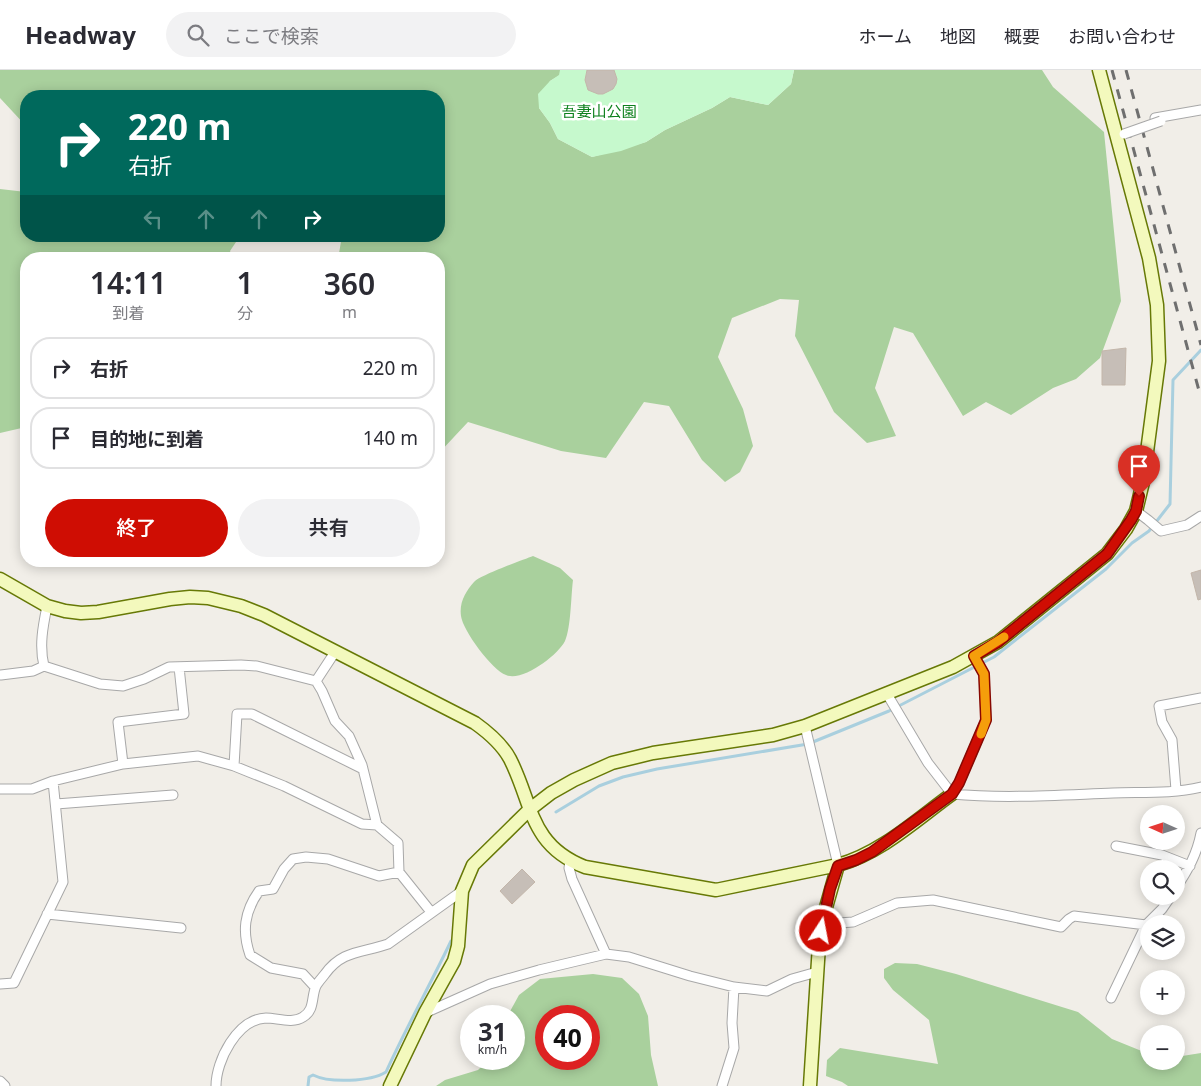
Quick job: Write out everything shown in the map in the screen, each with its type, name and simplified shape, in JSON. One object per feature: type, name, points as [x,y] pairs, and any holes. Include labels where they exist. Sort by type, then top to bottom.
[{"type":"street","points":[[390,1086],[454,961],[458,946],[462,891],[473,865],[529,810],[551,793],[612,762],[653,753],[806,730],[975,658],[998,642],[1107,554],[1126,529],[1136,511],[1143,482],[1159,361],[1157,305],[1149,258],[1099,70]]},
{"type":"street","points":[[1124,134],[1158,120],[1201,110]]},
{"type":"street","points":[[1136,511],[1161,532],[1187,525],[1201,516]]},
{"type":"street","points":[[0,579],[47,606],[65,611],[98,612],[190,597],[208,598],[242,606],[264,615],[475,723],[488,732],[510,758],[529,810],[538,828],[553,848],[570,861],[584,866],[716,890],[838,866],[856,860],[872,852],[952,794],[959,783],[986,720],[984,674],[975,658]]},
{"type":"street","points":[[44,666],[41,654],[47,606]]},
{"type":"street","points":[[316,681],[335,652]]},
{"type":"street","points":[[0,676],[33,671],[44,666],[100,684],[123,686],[168,668],[241,665],[257,666],[316,681],[335,721],[349,736],[363,770],[377,825],[398,843],[399,872],[431,912]]},
{"type":"street","points":[[123,764],[118,722],[184,714],[179,667]]},
{"type":"street","points":[[888,696],[928,763],[952,794],[983,796],[1176,790],[1201,787]]},
{"type":"street","points":[[1176,790],[1172,740],[1162,722],[1159,706],[1201,698]]},
{"type":"street","points":[[234,766],[238,714],[252,714],[363,770]]},
{"type":"street","points":[[806,730],[838,866],[823,918],[817,972],[810,1086]]},
{"type":"street","points":[[0,789],[32,789],[53,781],[123,764],[198,756],[234,766],[284,786],[362,824],[377,825]]},
{"type":"street","points":[[0,984],[14,983],[63,882],[53,781]]},
{"type":"street","points":[[56,804],[173,795]]},
{"type":"street","points":[[1185,874],[1199,853],[1201,833]]},
{"type":"street","points":[[1116,846],[1162,855],[1190,866]]},
{"type":"street","points":[[315,987],[303,974],[271,968],[250,956],[245,941],[247,914],[252,900],[258,891],[272,889],[284,869],[293,859],[306,857],[328,858],[379,876],[399,872]]},
{"type":"street","points":[[570,861],[569,868],[572,879],[606,954]]},
{"type":"street","points":[[216,1086],[217,1074],[226,1050],[238,1032],[264,1018],[294,1020],[303,1018],[308,1013],[313,1002],[315,987],[331,965],[353,952],[374,949],[388,944],[462,891]]},
{"type":"street","points":[[823,918],[846,923],[853,922],[897,904],[933,900],[1061,927],[1068,918],[1074,916],[1140,924]]},
{"type":"street","points":[[1156,915],[1164,905]]},
{"type":"street","points":[[47,914],[181,928]]},
{"type":"street","points":[[1111,998],[1140,938]]},
{"type":"street","points":[[426,1013],[490,984],[606,954],[629,957],[690,976],[734,987],[767,991],[792,979],[817,972]]},
{"type":"street","points":[[722,1086],[734,1048],[732,1023],[734,987]]},
{"type":"street","points":[[0,1081],[5,1086]]},
{"type":"green space","points":[[0,70],[560,70],[560,75],[550,81],[539,108],[550,123],[558,139],[592,157],[646,142],[665,130],[712,108],[730,97],[768,105],[791,84],[794,70],[1042,70],[1053,87],[1104,132],[1121,301],[1100,358],[1076,379],[1053,388],[1011,415],[986,402],[963,416],[913,333],[894,327],[875,388],[896,436],[867,443],[834,412],[795,336],[799,300],[780,299],[732,318],[718,357],[743,409],[753,446],[740,472],[725,482],[702,460],[669,406],[644,402],[606,458],[561,451],[468,422],[445,447],[445,252],[339,252],[341,242],[445,242],[445,90],[20,90],[20,120],[0,98]]},
{"type":"green space","name":"吾妻山公園","points":[[560,70],[794,70],[791,84],[768,105],[730,97],[712,108],[665,130],[646,142],[621,151],[592,157],[558,139],[550,123],[539,108],[538,94],[550,81],[559,75]]},
{"type":"green space","points":[[0,189],[20,191],[20,242],[236,242],[230,252],[20,252],[20,428],[0,433]]},
{"type":"green space","points":[[533,556],[560,568],[573,580],[567,635],[561,647],[539,666],[521,675],[506,675],[493,666],[472,640],[461,616],[462,601],[478,579]]},
{"type":"green space","points":[[895,963],[917,964],[956,974],[1078,1012],[1112,1039],[1140,1050],[1140,1070],[1185,1070],[1185,1056],[1201,1053],[1201,1086],[848,1086],[826,1076],[827,1060],[840,1048],[938,1064],[929,1020],[893,990],[884,978],[884,969]]},
{"type":"green space","points":[[593,974],[622,978],[639,994],[648,1016],[651,1055],[658,1086],[436,1086],[445,1080],[478,1070],[525,1070],[525,1005],[514,1005],[519,995],[540,979]]},
{"type":"building","points":[[587,70],[614,70],[617,79],[613,89],[603,94],[588,90],[585,80]]},
{"type":"building","points":[[1126,348],[1125,385],[1102,385],[1102,351]]},
{"type":"building","points":[[1201,570],[1201,599],[1198,600],[1191,573]]},
{"type":"building","points":[[522,869],[535,882],[512,904],[500,891]]},
{"type":"waterway","points":[[556,812],[599,786],[623,777],[657,769],[808,744],[889,711],[994,657],[1106,569],[1132,543],[1149,531],[1170,504],[1173,380],[1201,350]]},
{"type":"waterway","points":[[308,1086],[309,1077],[313,1075],[320,1078],[350,1080],[370,1078],[386,1072],[451,941]]},
{"type":"railway","points":[[1112,70],[1201,398]]},
{"type":"railway","points":[[1126,70],[1201,345]]},
{"type":"slow traffic","points":[[981,734],[986,720],[984,674],[974,656],[1004,637]]},
{"type":"route","points":[[821,931],[830,889],[838,866],[856,860],[892,839],[952,794],[959,783],[986,720],[984,674],[974,656],[998,642],[1107,554],[1126,529],[1136,511],[1139,496]]}]
